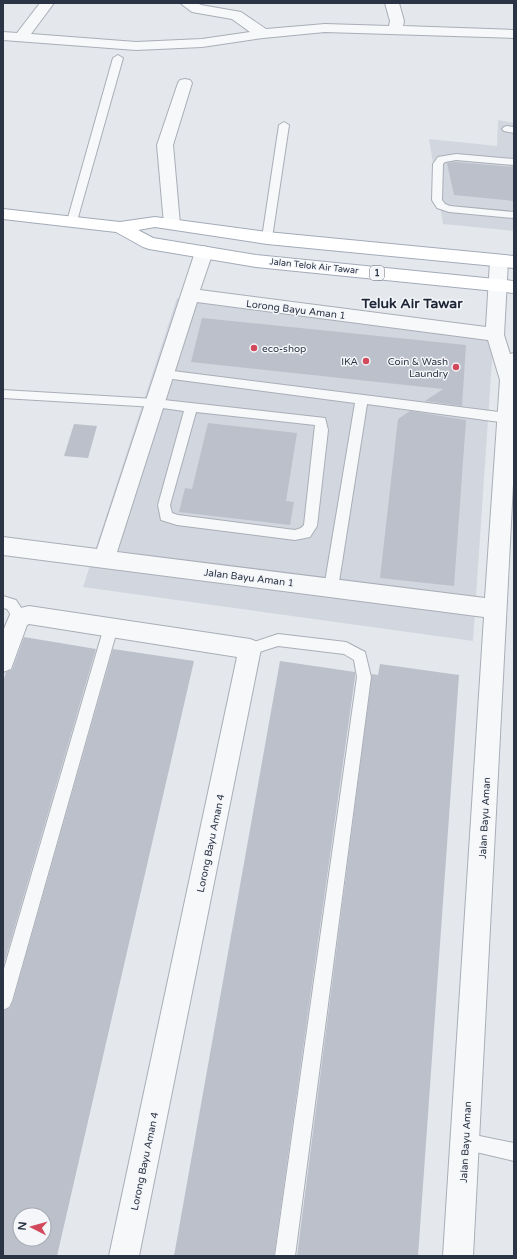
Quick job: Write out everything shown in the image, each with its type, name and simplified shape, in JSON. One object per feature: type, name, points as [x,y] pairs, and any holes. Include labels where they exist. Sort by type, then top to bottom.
[{"type":"main road","name":"Jalan Telok Air Tawar","points":[[3,214],[120,227],[155,222],[267,238],[507,262]]},
{"type":"main road","name":"Jalan Telok Air Tawar","points":[[120,227],[149,243],[256,261],[506,286]]},
{"type":"street","points":[[21,37],[47,3]]},
{"type":"street","points":[[187,3],[197,9],[210,12],[234,9],[263,34]]},
{"type":"street","points":[[392,3],[397,21],[396,29]]},
{"type":"street","points":[[202,43],[210,12]]},
{"type":"street","points":[[3,36],[136,46],[202,43],[263,34],[325,28],[396,29],[514,34]]},
{"type":"street","points":[[172,224],[165,145],[185,83]]},
{"type":"street","points":[[104,559],[191,296],[204,252]]},
{"type":"street","name":"Jalan Bayu Aman","points":[[507,262],[506,286],[495,335],[509,380]]},
{"type":"street","name":"Lorong Bayu Aman 1","points":[[191,296],[495,335]]},
{"type":"street","name":"Jalan Bayu Aman","points":[[458,1256],[509,380],[514,360]]},
{"type":"street","name":"Jalan Bayu Aman 1","points":[[3,546],[496,609]]},
{"type":"street","points":[[3,662],[16,625],[25,616],[111,627],[250,649]]},
{"type":"street","name":"Lorong Bayu Aman 4","points":[[124,1256],[250,649]]},
{"type":"lane","points":[[72,221],[118,58]]},
{"type":"lane","points":[[267,238],[284,125]]},
{"type":"lane","points":[[514,162],[456,157],[442,159],[438,164],[437,200],[441,206],[449,209],[514,216]]},
{"type":"lane","points":[[165,374],[507,418]]},
{"type":"lane","points":[[3,394],[155,403],[321,421],[322,430],[310,526],[305,533],[295,535],[177,520],[166,516],[164,505],[190,408]]},
{"type":"lane","points":[[331,588],[362,399]]},
{"type":"lane","points":[[3,602],[11,604],[25,616]]},
{"type":"lane","points":[[3,1001],[111,627]]},
{"type":"lane","points":[[250,649],[278,640],[346,648],[360,656],[364,677],[285,1256]]},
{"type":"lane","points":[[465,1142],[514,1152]]},
{"type":"shaded area","points":[[498,120],[514,123],[514,231],[443,224],[429,139],[497,146]]},
{"type":"shaded area","points":[[177,298],[494,331],[473,641],[83,587]]},
{"type":"building","points":[[455,162],[514,167],[514,201],[454,195],[447,163]]},
{"type":"building","points":[[202,318],[466,345],[462,406],[425,401],[443,389],[191,362]]},
{"type":"building","points":[[410,411],[466,420],[454,586],[380,578],[398,419]]},
{"type":"building","points":[[208,423],[297,433],[286,501],[294,502],[290,525],[179,512],[185,488],[192,489]]},
{"type":"building","points":[[74,424],[97,426],[88,458],[64,456]]},
{"type":"building","points":[[24,637],[96,649],[3,967],[3,682],[6,672],[12,670]]},
{"type":"building","points":[[113,649],[194,661],[57,1256],[3,1256],[3,1011],[10,1008]]},
{"type":"building","points":[[280,661],[355,672],[355,677],[274,1256],[174,1256]]},
{"type":"building","points":[[380,664],[459,675],[418,1256],[297,1256],[372,674],[378,675]]},
{"type":"place","name":"eco-shop","points":[[254,348]]},
{"type":"place","name":"IKA","points":[[366,361]]},
{"type":"place","name":"Coin & Wash Laundry","points":[[456,367]]},
{"type":"district","name":"Teluk Air Tawar","points":[[412,303]]}]
